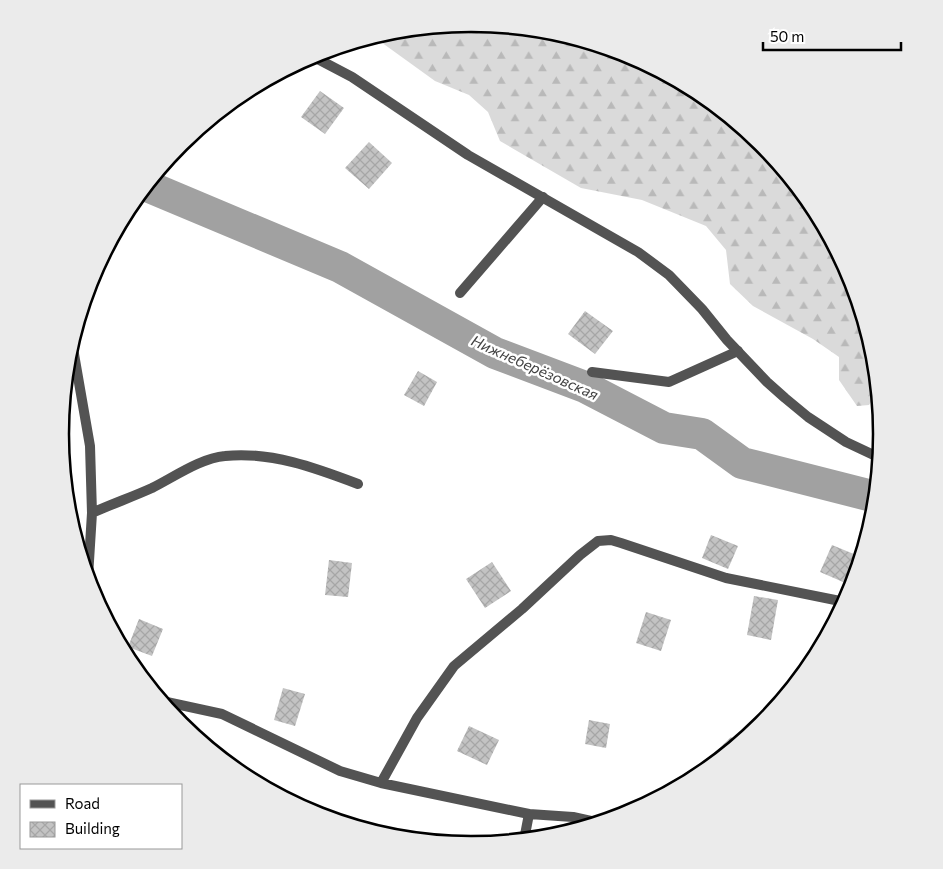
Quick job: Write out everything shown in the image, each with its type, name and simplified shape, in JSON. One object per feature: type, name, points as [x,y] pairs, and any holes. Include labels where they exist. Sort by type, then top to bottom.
[{"type":"street","points":[[322,61],[352,77],[468,155],[638,252],[669,275],[767,382],[808,417],[846,442],[873,455]]},
{"type":"street","points":[[460,293],[543,197]]},
{"type":"street","points":[[592,372],[669,382],[738,351]]},
{"type":"street","points":[[76,364],[90,446],[92,513],[89,558]]},
{"type":"street","points":[[92,513],[151,488],[197,465],[223,456],[277,459],[324,471],[358,484]]},
{"type":"street","points":[[381,783],[417,718],[454,666],[522,609],[580,555],[598,541],[611,540],[621,542],[726,578],[837,600]]},
{"type":"street","points":[[173,704],[222,714],[340,771],[381,783],[529,814],[573,817],[586,820]]},
{"type":"street","points":[[525,833],[529,814]]},
{"type":"green space","points":[[472,32],[498,33],[550,40],[576,46],[625,63],[673,86],[695,100],[737,132],[774,169],[806,211],[820,234],[843,281],[860,330],[870,382],[872,400],[869,405],[857,406],[839,380],[839,357],[813,339],[753,306],[730,284],[726,250],[706,226],[642,200],[581,188],[500,141],[488,112],[469,95],[435,81],[382,43],[419,36]]},
{"type":"building","points":[[320,91],[344,108],[325,134],[301,117]]},
{"type":"building","points":[[369,142],[392,163],[369,189],[345,168]]},
{"type":"building","points":[[585,311],[613,331],[595,354],[568,334]]},
{"type":"building","points":[[418,371],[437,382],[424,406],[404,395]]},
{"type":"building","points":[[711,535],[738,546],[728,569],[702,558]]},
{"type":"building","points":[[832,545],[855,555],[845,583],[820,572]]},
{"type":"building","points":[[329,560],[352,563],[348,597],[325,595]]},
{"type":"building","points":[[492,562],[511,591],[485,608],[466,579]]},
{"type":"building","points":[[754,596],[778,600],[771,640],[747,635]]},
{"type":"building","points":[[646,612],[671,620],[661,651],[636,643]]},
{"type":"building","points":[[139,619],[163,629],[152,656],[131,648],[129,645]]},
{"type":"building","points":[[283,688],[305,694],[295,726],[274,720]]},
{"type":"building","points":[[589,720],[610,724],[606,748],[585,744]]},
{"type":"building","points":[[469,726],[499,740],[487,765],[457,751]]},
{"type":"building","points":[[731,737],[733,740],[708,759]]},
{"type":"waterway","name":"Нижнеберёзовская","points":[[154,189],[340,267],[495,353],[585,387],[664,428],[702,434],[742,463],[869,495]]}]
